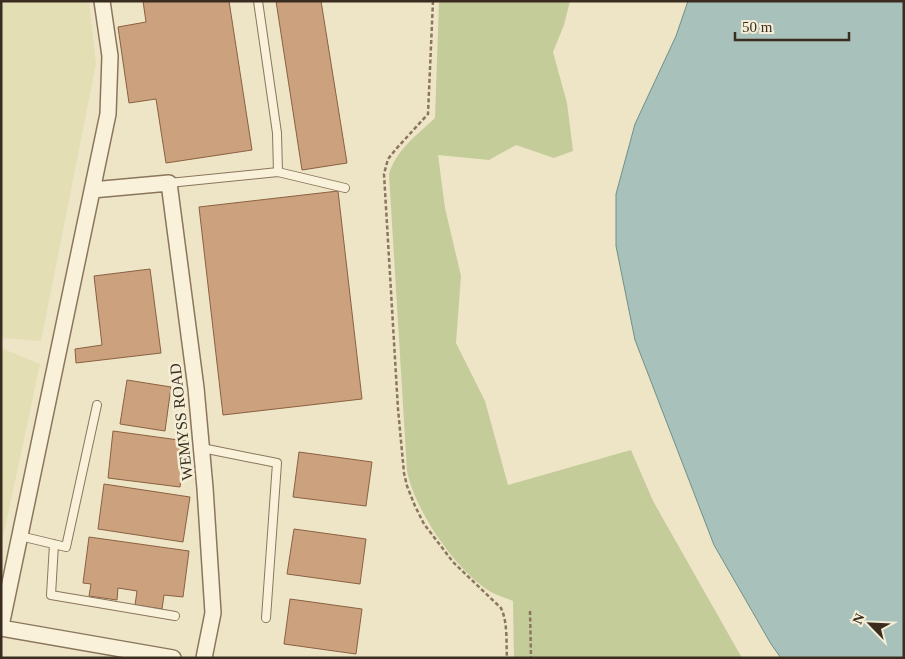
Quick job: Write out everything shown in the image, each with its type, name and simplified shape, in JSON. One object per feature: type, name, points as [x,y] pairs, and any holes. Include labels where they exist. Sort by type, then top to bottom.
[{"type":"street","points":[[102,1],[110,56],[108,114],[1,627],[173,658]]},
{"type":"street","points":[[92,190],[169,183]]},
{"type":"street","name":"WEMYSS ROAD","points":[[169,183],[202,448],[214,613],[204,658]]},
{"type":"lane","points":[[258,1],[277,133],[278,172]]},
{"type":"lane","points":[[169,183],[278,172],[345,188]]},
{"type":"lane","points":[[20,536],[66,547],[97,405]]},
{"type":"lane","points":[[202,448],[277,463],[266,618]]},
{"type":"lane","points":[[54,544],[51,595],[175,616]]},
{"type":"path","points":[[433,1],[428,114],[388,159],[384,174],[398,408],[404,474],[415,506],[438,543],[452,562],[501,608],[504,615],[507,658]]},
{"type":"path","points":[[530,611],[532,658]]},
{"type":"shaded area","points":[[1,1],[89,1],[96,64],[41,341],[1,338]]},
{"type":"shaded area","points":[[1,348],[40,364],[1,547]]},
{"type":"green space","points":[[439,1],[570,1],[564,25],[553,52],[567,103],[573,151],[554,158],[516,145],[489,160],[438,155],[445,208],[461,276],[456,343],[485,401],[508,485],[631,450],[653,501],[742,658],[514,658],[513,601],[491,592],[464,570],[439,539],[411,487],[407,471],[389,174],[392,165],[402,150],[435,118]]},
{"type":"water","points":[[688,1],[904,1],[904,658],[781,658],[714,545],[635,340],[616,246],[616,194],[635,124],[676,36]]},
{"type":"building","points":[[143,1],[229,1],[252,150],[166,163],[156,99],[129,103],[118,27],[146,22]]},
{"type":"building","points":[[276,1],[321,1],[347,163],[302,170]]},
{"type":"building","points":[[338,191],[362,399],[223,415],[199,207]]},
{"type":"building","points":[[150,269],[161,353],[76,363],[75,349],[102,345],[94,276]]},
{"type":"building","points":[[127,380],[171,387],[165,431],[120,424]]},
{"type":"building","points":[[113,431],[186,441],[180,487],[108,478]]},
{"type":"building","points":[[299,452],[372,462],[366,506],[293,497]]},
{"type":"building","points":[[104,484],[190,497],[183,542],[98,529]]},
{"type":"building","points":[[294,529],[366,539],[360,584],[287,574]]},
{"type":"building","points":[[89,537],[189,551],[183,597],[164,595],[162,609],[135,605],[137,591],[118,588],[117,600],[89,596],[91,584],[83,583]]},
{"type":"building","points":[[290,599],[362,609],[356,654],[284,644]]}]
